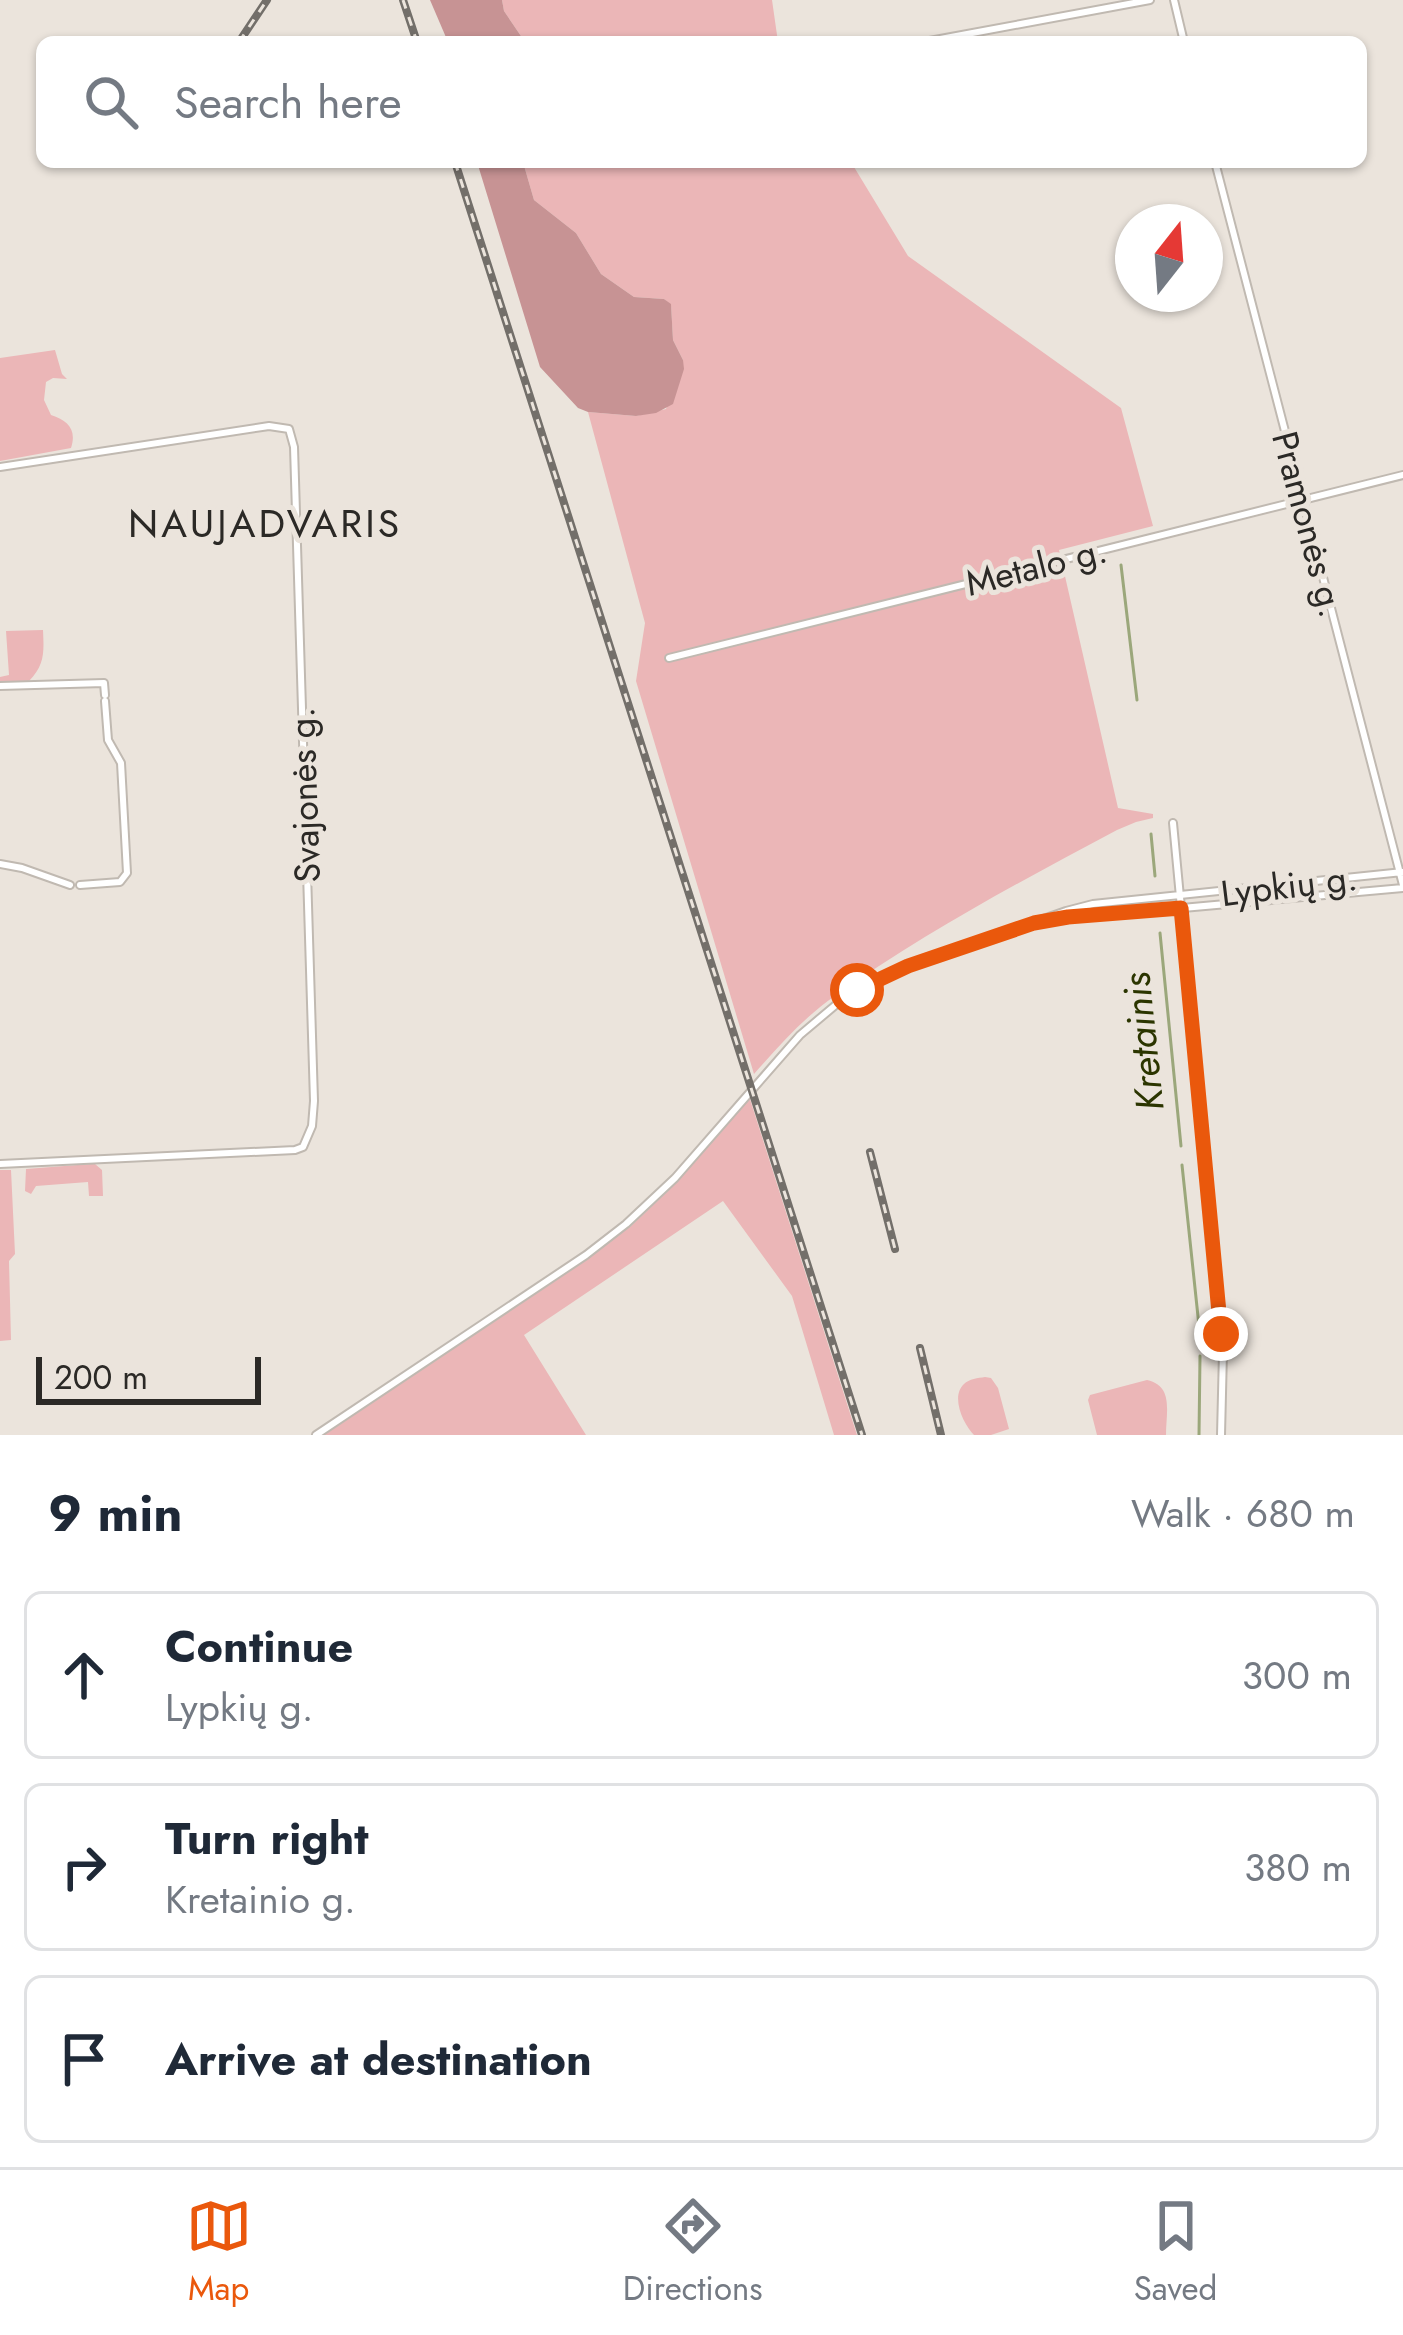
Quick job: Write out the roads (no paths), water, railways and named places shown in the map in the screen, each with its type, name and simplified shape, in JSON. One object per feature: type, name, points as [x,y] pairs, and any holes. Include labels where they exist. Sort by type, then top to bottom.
[{"type":"street","points":[[956,36],[1150,0]]},
{"type":"street","points":[[1174,0],[1183,36]]},
{"type":"street","name":"Pramonės g.","points":[[1218,168],[1403,887]]},
{"type":"street","name":"Svajonės g.","points":[[0,467],[269,426],[289,429],[295,470],[314,1101],[310,1134],[303,1147],[295,1150],[0,1164]]},
{"type":"street","name":"Metalo g.","points":[[669,658],[1403,475]]},
{"type":"street","points":[[0,686],[104,683],[108,740],[121,763],[127,873],[120,882],[75,885],[0,864]]},
{"type":"street","points":[[1173,823],[1223,1352],[1221,1435]]},
{"type":"street","name":"Lypkių g.","points":[[316,1435],[601,1245],[675,1178],[812,1023],[857,990],[908,966],[1093,904],[1401,872]]},
{"type":"street","name":"Lypkių g.","points":[[1034,923],[1403,887]]},
{"type":"waterway","name":"Kretainis","points":[[1121,565],[1137,700]]},
{"type":"waterway","name":"Kretainis","points":[[1151,834],[1155,876]]},
{"type":"waterway","name":"Kretainis","points":[[1160,933],[1181,1146]]},
{"type":"waterway","name":"Kretainis","points":[[1182,1165],[1199,1326]]},
{"type":"waterway","name":"Kretainis","points":[[1199,1435],[1200,1356]]},
{"type":"railway","points":[[243,36],[267,0]]},
{"type":"railway","points":[[403,0],[415,36]]},
{"type":"railway","points":[[457,168],[862,1435]]},
{"type":"railway","points":[[870,1152],[895,1249]]},
{"type":"railway","points":[[920,1348],[941,1435]]},
{"type":"district","name":"NAUJADVARIS","points":[[265,523]]}]
